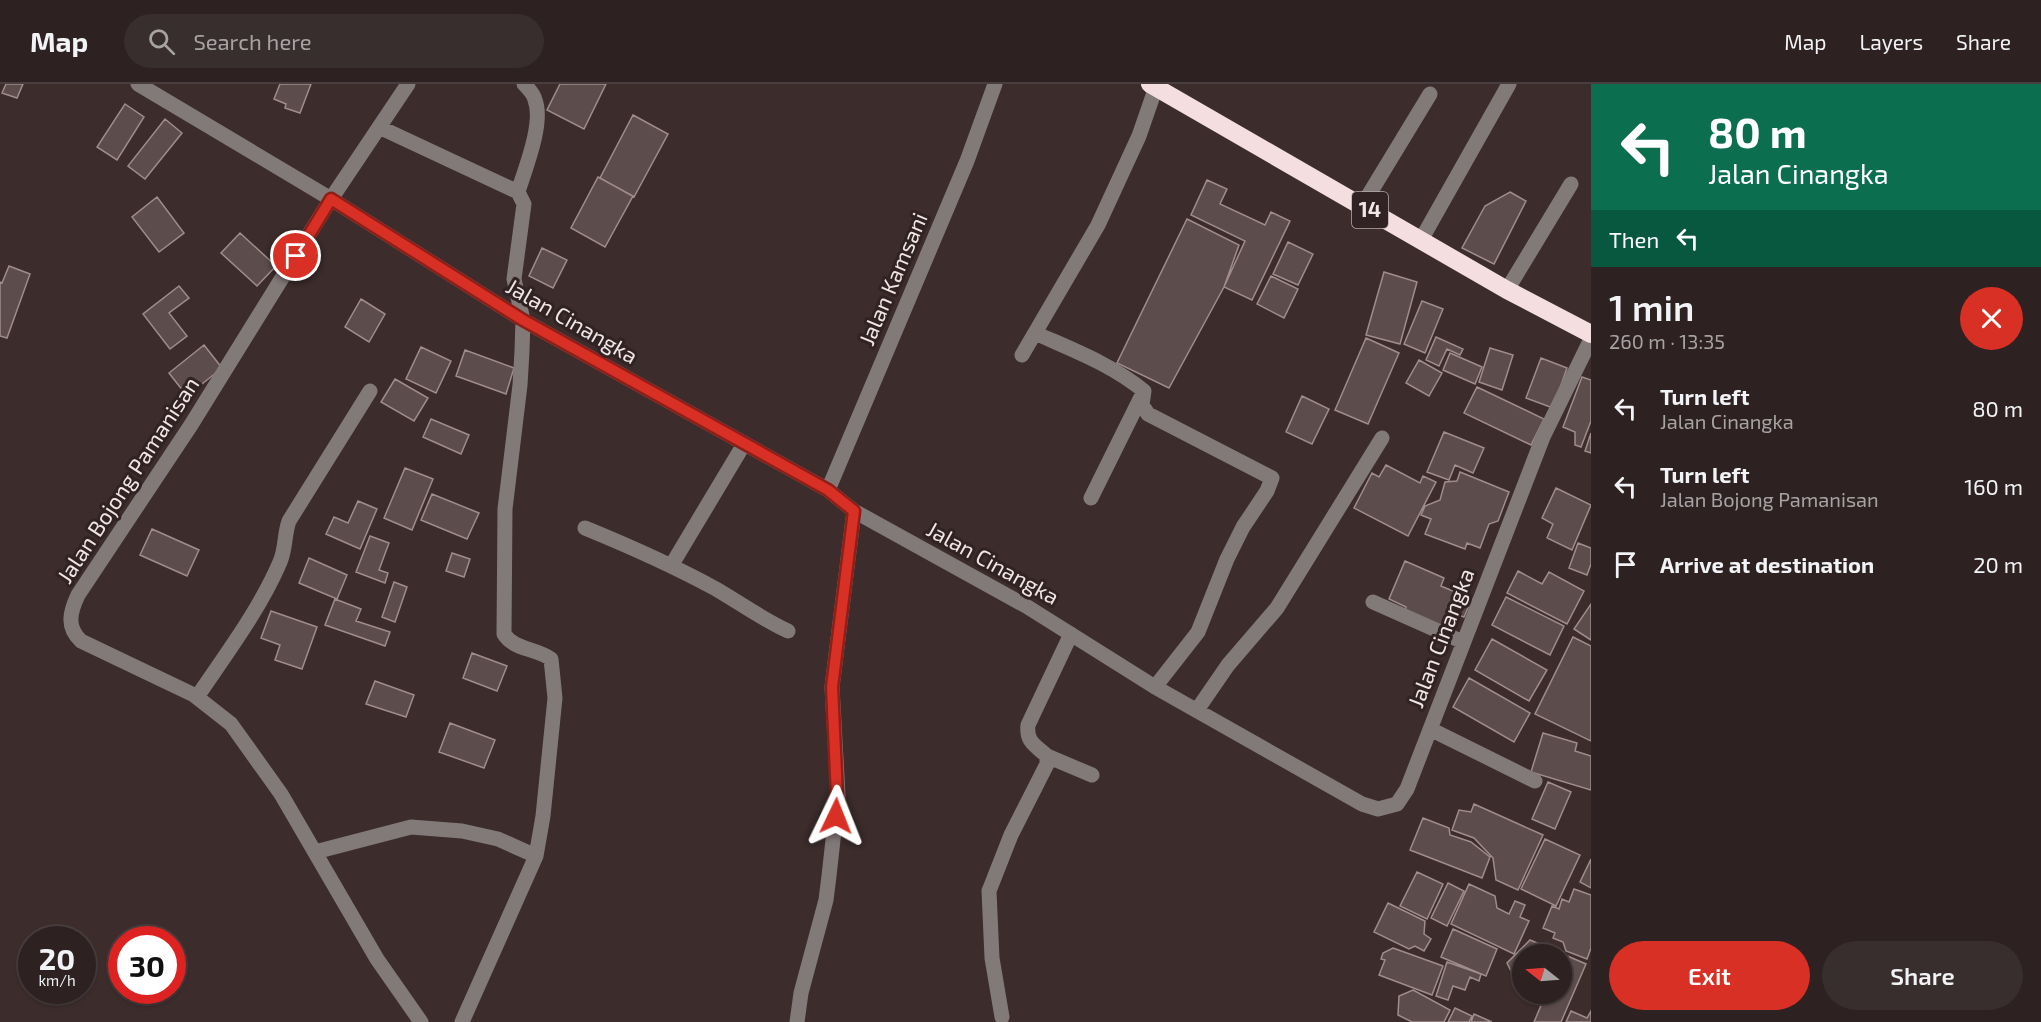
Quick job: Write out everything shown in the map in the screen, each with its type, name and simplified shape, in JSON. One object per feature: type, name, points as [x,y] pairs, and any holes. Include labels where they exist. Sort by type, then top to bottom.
[{"type":"highway","name":"14","points":[[1154,85],[1591,337]]},
{"type":"street","name":"Jalan Cinangka","points":[[138,84],[331,199],[523,320],[828,490],[854,511],[1071,634],[1155,687],[1362,804],[1378,809],[1397,804],[1407,789],[1544,436],[1591,337]]},
{"type":"street","name":"Jalan Bojong Pamanisan","points":[[408,84],[331,199],[191,425],[78,595],[71,612],[70,622],[74,635],[81,641],[197,697],[231,724],[256,755],[377,959],[421,1022]]},
{"type":"street","points":[[462,1022],[536,856],[543,816],[555,698],[551,659],[544,654],[514,644],[504,634],[505,509],[520,385],[523,320],[514,279],[524,204],[519,192],[526,167],[531,159],[536,118],[536,100],[524,84]]},
{"type":"street","name":"Jalan Kamsani","points":[[828,490],[967,161],[995,84]]},
{"type":"street","points":[[1421,240],[1509,84]]},
{"type":"street","points":[[1022,355],[1098,225],[1139,136],[1154,85]]},
{"type":"street","points":[[1362,206],[1430,94]]},
{"type":"street","points":[[379,127],[519,192]]},
{"type":"street","points":[[1508,290],[1571,184]]},
{"type":"street","points":[[1035,333],[1103,363],[1144,391]]},
{"type":"street","points":[[197,697],[263,594],[284,552],[284,535],[289,521],[370,391]]},
{"type":"street","points":[[1091,498],[1144,391]]},
{"type":"street","points":[[1144,391],[1142,405],[1148,414],[1272,478],[1267,492],[1243,527],[1227,560],[1198,632],[1155,687]]},
{"type":"street","points":[[1197,710],[1228,665],[1277,608],[1382,438]]},
{"type":"street","points":[[671,566],[744,444]]},
{"type":"street","points":[[797,1022],[801,993],[826,900],[829,876],[837,795],[832,687],[854,511]]},
{"type":"street","points":[[585,528],[671,566],[716,590],[764,620],[788,631]]},
{"type":"street","points":[[1373,602],[1463,642]]},
{"type":"street","points":[[1071,634],[1028,725],[1027,736],[1031,744],[1047,756],[1092,775]]},
{"type":"street","points":[[1430,729],[1535,781]]},
{"type":"street","points":[[1002,1017],[992,958],[989,891],[1011,835],[1047,764],[1047,756]]},
{"type":"street","points":[[315,852],[411,826],[462,831],[498,839],[536,856]]},
{"type":"building","points":[[6,84],[23,84],[17,98],[2,93]]},
{"type":"building","points":[[280,84],[311,84],[300,113],[285,108],[286,104],[274,99]]},
{"type":"building","points":[[560,84],[606,84],[584,129],[547,110]]},
{"type":"building","points":[[125,104],[144,117],[117,160],[97,147]]},
{"type":"building","points":[[633,115],[668,134],[634,197],[600,178]]},
{"type":"building","points":[[165,119],[182,133],[145,179],[128,166]]},
{"type":"building","points":[[598,177],[633,196],[605,247],[571,228]]},
{"type":"building","points":[[1207,180],[1227,189],[1220,204],[1265,225],[1271,212],[1290,221],[1252,300],[1224,287],[1245,241],[1191,215]]},
{"type":"building","points":[[1510,192],[1526,201],[1494,264],[1462,248],[1485,206]]},
{"type":"building","points":[[157,197],[184,233],[159,252],[132,217]]},
{"type":"building","points":[[1187,219],[1239,245],[1224,287],[1169,388],[1117,363]]},
{"type":"building","points":[[240,233],[276,266],[257,286],[221,253]]},
{"type":"building","points":[[1288,242],[1313,254],[1298,285],[1273,274]]},
{"type":"building","points":[[542,248],[567,260],[553,288],[529,276]]},
{"type":"building","points":[[9,266],[30,274],[7,338],[0,336],[0,282],[2,283]]},
{"type":"building","points":[[1384,272],[1417,282],[1400,344],[1366,335]]},
{"type":"building","points":[[1271,276],[1298,289],[1284,318],[1257,304]]},
{"type":"building","points":[[179,286],[189,298],[169,313],[187,336],[170,349],[143,314]]},
{"type":"building","points":[[361,299],[385,314],[369,342],[345,327]]},
{"type":"building","points":[[1422,301],[1443,309],[1425,353],[1404,344]]},
{"type":"building","points":[[1436,337],[1463,349],[1460,355],[1447,349],[1439,366],[1426,360]]},
{"type":"building","points":[[1366,338],[1399,353],[1368,424],[1335,410]]},
{"type":"building","points":[[204,345],[222,368],[187,396],[169,373]]},
{"type":"building","points":[[421,347],[451,361],[436,393],[406,379]]},
{"type":"building","points":[[1490,348],[1513,355],[1502,390],[1479,382]]},
{"type":"building","points":[[465,350],[514,368],[506,394],[456,376]]},
{"type":"building","points":[[1450,353],[1482,367],[1475,384],[1443,370]]},
{"type":"building","points":[[1541,358],[1567,368],[1553,408],[1526,398]]},
{"type":"building","points":[[1419,360],[1442,373],[1429,396],[1406,383]]},
{"type":"building","points":[[1582,377],[1591,380],[1591,421],[1581,447],[1575,445],[1575,432],[1563,427]]},
{"type":"building","points":[[395,379],[428,398],[414,421],[381,402]]},
{"type":"building","points":[[1477,387],[1544,419],[1531,445],[1464,413]]},
{"type":"building","points":[[1302,396],[1329,409],[1312,444],[1286,432]]},
{"type":"building","points":[[431,419],[469,435],[461,454],[423,437]]},
{"type":"building","points":[[1444,432],[1484,448],[1473,473],[1455,465],[1449,480],[1427,472]]},
{"type":"building","points":[[1591,433],[1591,453],[1585,451]]},
{"type":"building","points":[[1386,465],[1420,483],[1423,476],[1436,482],[1408,536],[1354,508],[1372,473],[1379,477]]},
{"type":"building","points":[[405,468],[433,479],[412,530],[384,518]]},
{"type":"building","points":[[1460,472],[1509,492],[1498,521],[1489,524],[1480,548],[1467,543],[1465,549],[1425,534],[1431,519],[1421,515],[1425,506],[1440,500],[1445,482],[1457,481]]},
{"type":"building","points":[[1556,488],[1591,505],[1572,550],[1547,538],[1553,524],[1542,518]]},
{"type":"building","points":[[432,494],[479,513],[467,539],[421,520]]},
{"type":"building","points":[[358,501],[377,509],[360,549],[326,534],[334,517],[348,523]]},
{"type":"building","points":[[152,529],[199,550],[187,576],[140,555]]},
{"type":"building","points":[[370,536],[389,543],[379,570],[388,573],[385,583],[356,572]]},
{"type":"building","points":[[1578,543],[1591,548],[1591,564],[1587,575],[1569,568]]},
{"type":"building","points":[[452,553],[470,559],[464,577],[446,571]]},
{"type":"building","points":[[309,558],[347,575],[337,599],[299,583]]},
{"type":"building","points":[[1405,561],[1444,578],[1441,586],[1472,599],[1464,617],[1453,613],[1446,631],[1404,613],[1406,607],[1389,599]]},
{"type":"building","points":[[1518,571],[1542,584],[1549,572],[1584,591],[1567,624],[1507,593]]},
{"type":"building","points":[[394,582],[407,587],[395,622],[382,617]]},
{"type":"building","points":[[1506,597],[1564,626],[1550,655],[1492,625]]},
{"type":"building","points":[[335,599],[361,609],[356,621],[390,632],[385,646],[325,625]]},
{"type":"building","points":[[1591,604],[1591,640],[1574,629]]},
{"type":"building","points":[[271,611],[317,627],[302,669],[275,660],[280,645],[261,638]]},
{"type":"building","points":[[1573,637],[1591,646],[1591,741],[1535,714]]},
{"type":"building","points":[[1492,639],[1547,670],[1529,701],[1475,670]]},
{"type":"building","points":[[472,653],[507,666],[497,691],[463,678]]},
{"type":"building","points":[[1469,678],[1530,713],[1514,742],[1453,707]]},
{"type":"building","points":[[375,681],[414,695],[406,717],[366,704]]},
{"type":"building","points":[[450,723],[495,740],[484,768],[439,752]]},
{"type":"building","points":[[1543,733],[1577,743],[1575,751],[1591,756],[1591,790],[1531,772]]},
{"type":"building","points":[[1548,782],[1571,792],[1555,829],[1532,819]]},
{"type":"building","points":[[1474,804],[1543,835],[1518,890],[1496,880],[1493,858],[1474,838],[1452,830],[1459,810],[1471,812]]},
{"type":"building","points":[[1423,818],[1449,828],[1450,835],[1471,842],[1490,857],[1482,878],[1410,850]]},
{"type":"building","points":[[1545,839],[1580,855],[1556,906],[1521,889]]},
{"type":"building","points":[[1591,859],[1591,888],[1580,882]]},
{"type":"building","points":[[1417,872],[1443,884],[1427,919],[1400,906]]},
{"type":"building","points":[[1448,883],[1464,891],[1447,926],[1431,918]]},
{"type":"building","points":[[1469,884],[1495,896],[1497,908],[1509,914],[1515,901],[1525,905],[1520,917],[1529,921],[1519,944],[1512,944],[1512,953],[1451,924]]},
{"type":"building","points":[[1574,889],[1591,895],[1591,948],[1587,959],[1572,953],[1572,944],[1564,944],[1553,938],[1555,933],[1543,928],[1552,906],[1559,909],[1562,899],[1569,902]]},
{"type":"building","points":[[1388,903],[1425,921],[1424,934],[1431,939],[1424,951],[1415,946],[1409,949],[1374,932]]},
{"type":"building","points":[[1453,929],[1497,949],[1486,976],[1441,957]]},
{"type":"building","points":[[1530,940],[1539,944],[1526,944]]},
{"type":"building","points":[[1393,948],[1443,966],[1432,995],[1379,975],[1385,960],[1381,959],[1383,953]]},
{"type":"building","points":[[1512,958],[1512,972],[1511,971],[1507,963]]},
{"type":"building","points":[[1572,958],[1586,964],[1572,996]]},
{"type":"building","points":[[1447,962],[1481,974],[1479,981],[1470,977],[1465,990],[1453,986],[1448,1000],[1436,996]]},
{"type":"building","points":[[1413,990],[1450,1010],[1444,1022],[1412,1022],[1398,1015],[1399,996]]},
{"type":"building","points":[[1542,1004],[1569,1004],[1561,1022],[1534,1022]]},
{"type":"building","points":[[1455,1008],[1472,1016],[1469,1022],[1448,1022]]},
{"type":"building","points":[[1571,1011],[1587,1018],[1591,1011],[1591,1022],[1566,1022]]},
{"type":"building","points":[[1474,1014],[1492,1022],[1471,1022]]},
{"type":"route","points":[[296,256],[331,199],[523,320],[828,490],[854,511],[841,630],[832,687],[836,816]]}]
